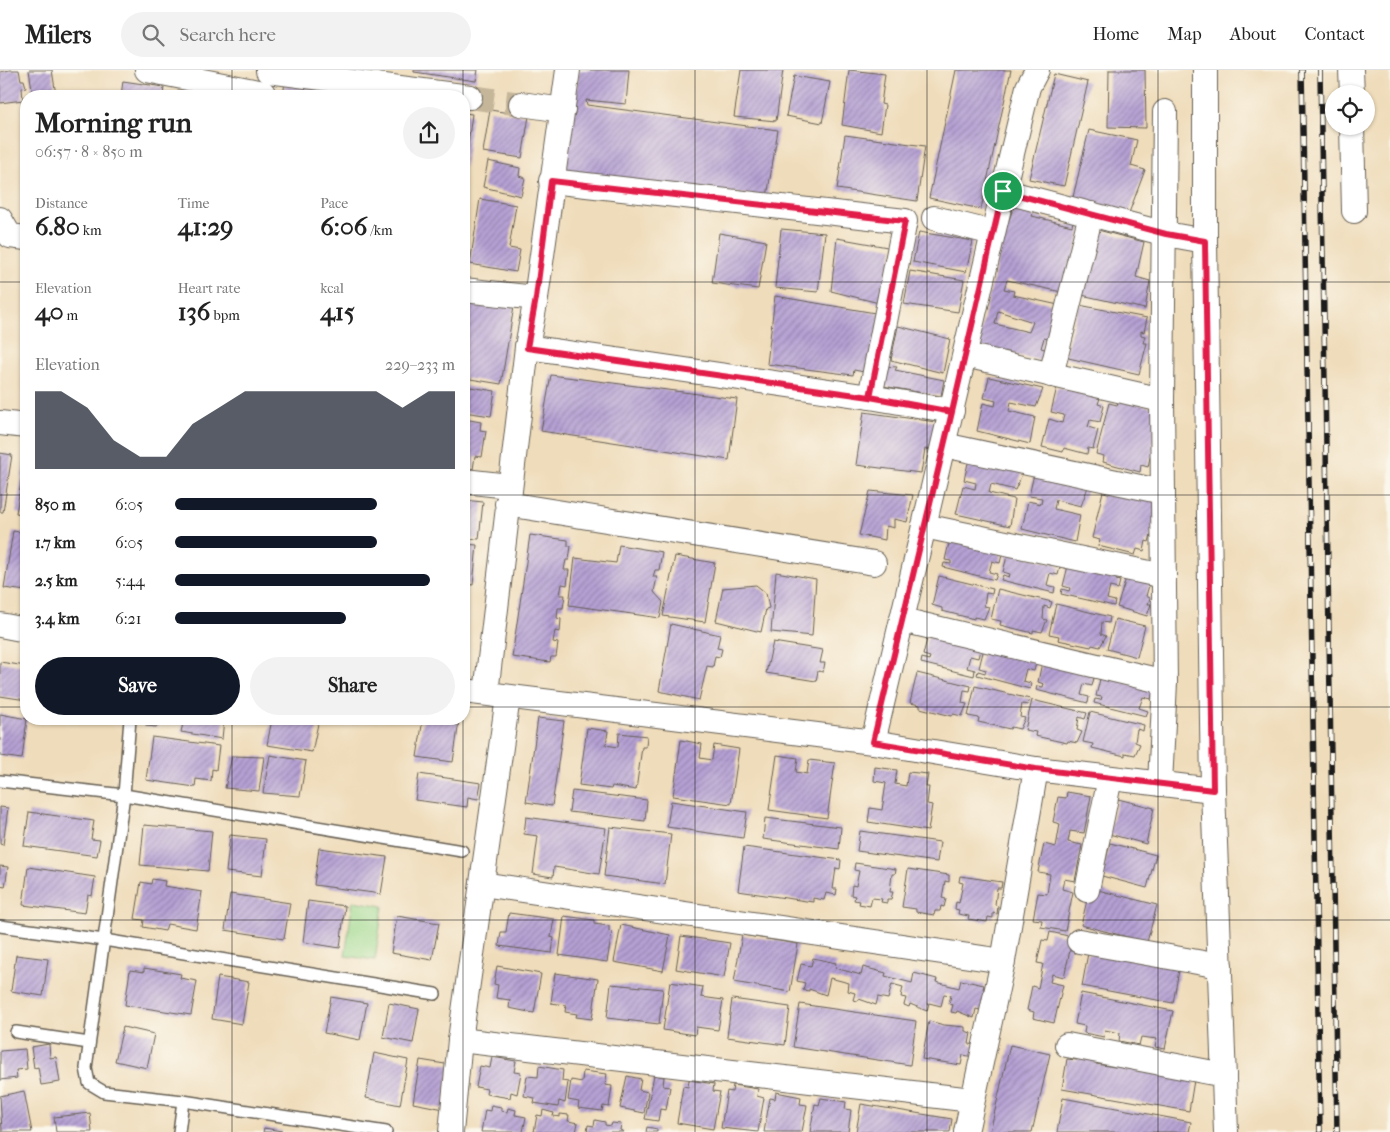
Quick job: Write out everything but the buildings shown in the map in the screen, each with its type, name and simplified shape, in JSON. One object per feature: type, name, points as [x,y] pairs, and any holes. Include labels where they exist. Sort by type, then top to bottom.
[{"type":"street","points":[[147,70],[265,83],[368,90]]},
{"type":"street","points":[[451,1132],[460,1040],[482,884],[486,694],[508,495],[527,348],[536,298],[568,70]]},
{"type":"street","points":[[873,742],[1028,87],[1037,70]]},
{"type":"street","points":[[1205,70],[1205,241],[1213,790],[1226,1132]]},
{"type":"street","points":[[1351,70],[1352,85]]},
{"type":"street","points":[[521,104],[563,110]]},
{"type":"street","points":[[1160,784],[1165,682],[1162,400],[1166,234],[1166,112]]},
{"type":"street","points":[[1352,135],[1354,211]]},
{"type":"street","points":[[551,181],[905,221],[870,397]]},
{"type":"street","points":[[1003,191],[1166,234],[1205,241]]},
{"type":"street","points":[[1051,375],[1091,214]]},
{"type":"street","points":[[934,218],[993,233]]},
{"type":"street","points":[[0,219],[10,236],[20,237]]},
{"type":"street","points":[[470,291],[536,298]]},
{"type":"street","points":[[527,348],[870,397],[952,412]]},
{"type":"street","points":[[965,355],[1162,400]]},
{"type":"street","points":[[0,423],[20,425]]},
{"type":"street","points":[[944,445],[1163,492]]},
{"type":"street","points":[[470,483],[508,495],[874,563]]},
{"type":"street","points":[[924,526],[1164,576]]},
{"type":"street","points":[[902,620],[1165,682]]},
{"type":"street","points":[[0,625],[20,629]]},
{"type":"street","points":[[486,694],[873,742],[1036,769],[1213,790]]},
{"type":"street","points":[[966,1132],[1003,961],[1036,769]]},
{"type":"street","points":[[1087,890],[1110,778]]},
{"type":"street","points":[[482,884],[1003,961]]},
{"type":"street","points":[[1079,941],[1220,966]]},
{"type":"street","points":[[460,1040],[972,1100]]},
{"type":"street","points":[[1067,1045],[1224,1075]]},
{"type":"lane","points":[[130,725],[124,795],[86,1068],[89,1083],[104,1092],[184,1101],[386,1132]]},
{"type":"lane","points":[[0,781],[124,795],[462,851]]},
{"type":"lane","points":[[0,926],[104,940],[435,994]]},
{"type":"lane","points":[[16,1032],[89,1043]]},
{"type":"lane","points":[[179,1132],[184,1101]]},
{"type":"green space","points":[[353,901],[383,906],[375,960],[345,956]]},
{"type":"tunnel","points":[[470,97],[521,104]]},
{"type":"railway","points":[[1302,70],[1320,1132]]},
{"type":"railway","points":[[1320,70],[1337,1132]]},
{"type":"route","points":[[1003,191],[952,412],[870,397],[527,348],[536,298],[551,181],[905,221],[870,397],[911,404],[952,412],[873,742],[1036,769],[1213,790],[1205,241],[1166,234],[1003,191]]}]
